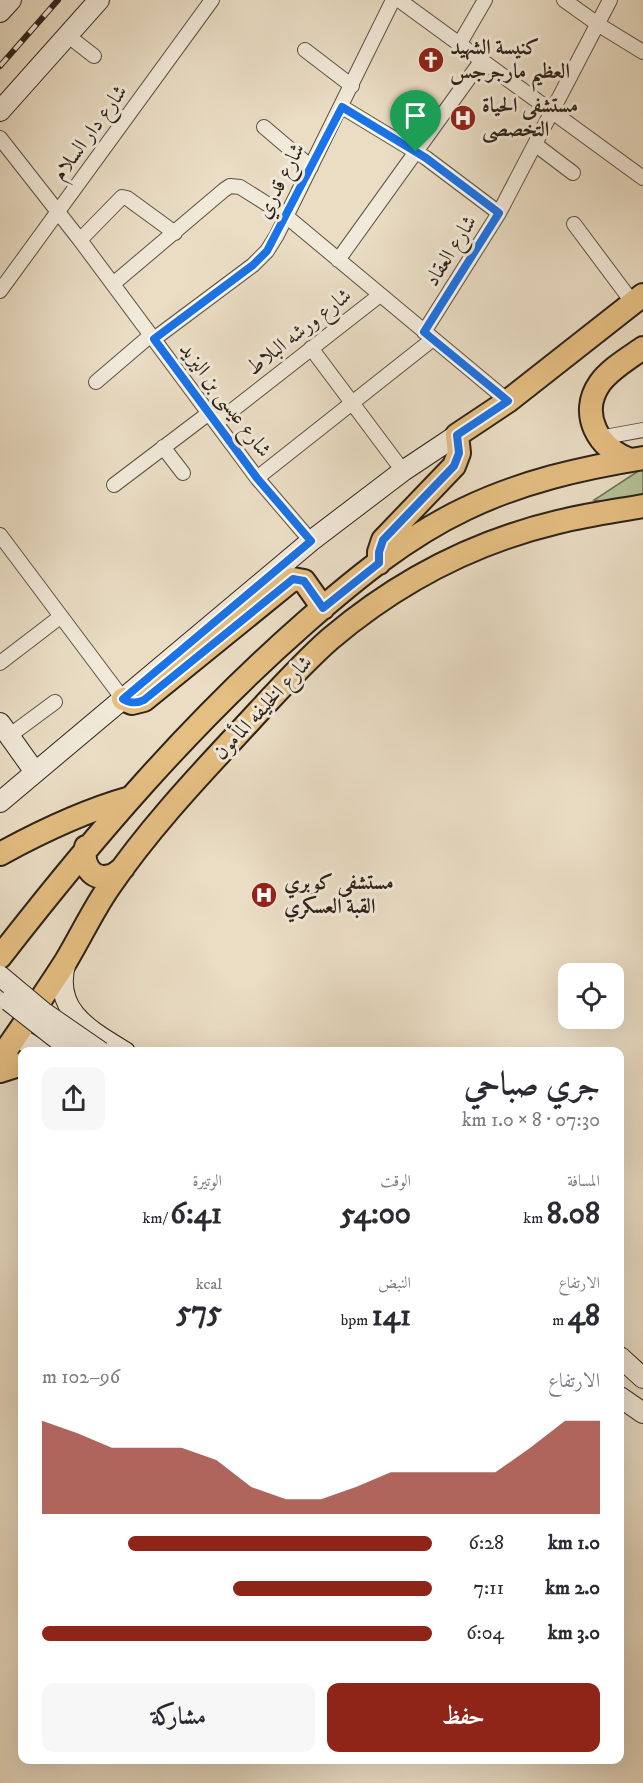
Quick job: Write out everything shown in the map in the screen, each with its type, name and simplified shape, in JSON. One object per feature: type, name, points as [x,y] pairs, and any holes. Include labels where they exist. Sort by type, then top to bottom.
[{"type":"main road","points":[[0,12],[11,0]]},
{"type":"main road","points":[[0,111],[99,0]]},
{"type":"main road","points":[[0,802],[311,541],[403,471],[508,401],[638,299]]},
{"type":"main road","points":[[637,459],[613,452],[599,438],[591,410],[595,391],[607,375],[643,348]]},
{"type":"main road","points":[[379,563],[379,552],[383,540],[454,466],[459,453],[457,435]]},
{"type":"main road","name":"شارع الخليفه المأمون","points":[[0,957],[86,847],[234,688],[323,608],[379,563],[433,526],[486,500],[541,480],[637,459]]},
{"type":"main road","name":"شارع الخليفه المأمون","points":[[0,1059],[8,1031],[66,960],[102,898],[123,868],[211,764],[291,676],[330,639],[374,605],[438,566],[508,537],[558,522],[643,506]]},
{"type":"main road","points":[[123,699],[132,703],[144,700],[293,579],[304,581],[323,608]]},
{"type":"main road","points":[[4,729],[35,772]]},
{"type":"main road","points":[[0,854],[65,821],[110,803],[131,798]]},
{"type":"main road","points":[[86,847],[85,862],[91,872],[96,875],[108,877],[123,868]]},
{"type":"main road","points":[[66,960],[63,984],[69,1006],[104,1046]]},
{"type":"main road","points":[[0,976],[43,1012],[104,1046]]},
{"type":"main road","points":[[0,993],[68,1047]]},
{"type":"main road","points":[[8,1031],[35,1047]]},
{"type":"main road","points":[[0,1071],[18,1065]]},
{"type":"main road","points":[[624,1361],[643,1378]]},
{"type":"main road","points":[[624,1369],[643,1378]]},
{"type":"main road","points":[[624,1400],[643,1413]]},
{"type":"street","name":"شارع دار السلام","points":[[0,291],[212,0]]},
{"type":"street","name":"شارع قدري","points":[[96,382],[152,337],[253,265],[267,251],[342,107],[393,0]]},
{"type":"street","points":[[399,0],[643,178]]},
{"type":"street","points":[[460,43],[485,0]]},
{"type":"street","points":[[564,0],[643,52]]},
{"type":"street","name":"شارع العقاد","points":[[257,478],[352,403],[428,336],[536,145],[610,0]]},
{"type":"street","points":[[67,35],[94,57]]},
{"type":"street","points":[[305,50],[352,86]]},
{"type":"street","points":[[339,260],[482,60]]},
{"type":"street","points":[[342,107],[416,152],[499,213]]},
{"type":"street","points":[[264,127],[311,167]]},
{"type":"street","name":"شارع عيسى بن اليزيد","points":[[0,138],[80,240],[257,478],[311,541]]},
{"type":"street","points":[[536,145],[573,173]]},
{"type":"street","points":[[113,284],[230,186],[240,187],[286,216],[508,401]]},
{"type":"street","points":[[80,240],[122,197],[127,198],[175,232]]},
{"type":"street","points":[[574,224],[638,299]]},
{"type":"street","name":"شارع ورشه البلاط","points":[[114,485],[163,447],[212,418],[380,296]]},
{"type":"street","points":[[311,348],[403,471]]},
{"type":"street","points":[[599,438],[643,430]]},
{"type":"street","points":[[163,447],[183,473]]},
{"type":"street","points":[[0,535],[123,699]]},
{"type":"street","points":[[0,663],[60,617]]},
{"type":"street","points":[[4,729],[54,702]]},
{"type":"green space","points":[[643,468],[643,500],[622,504],[594,500]]},
{"type":"railway","points":[[0,66],[58,0]]},
{"type":"place","name":"كنيسة الشهيد العظيم مارجرجس","points":[[431,60]]},
{"type":"place","name":"مستشفى الحياة التخصصى","points":[[463,118]]},
{"type":"place","name":"مستشفى كوبري القبة العسكري","points":[[264,895]]},
{"type":"route","points":[[342,107],[416,152],[499,213],[424,332],[508,401],[457,435],[459,453],[454,466],[383,540],[380,546],[379,563],[323,608],[304,581],[293,579],[144,700],[136,703],[128,702],[123,699],[311,541],[257,478],[154,339],[253,265],[267,251],[342,107]]}]
